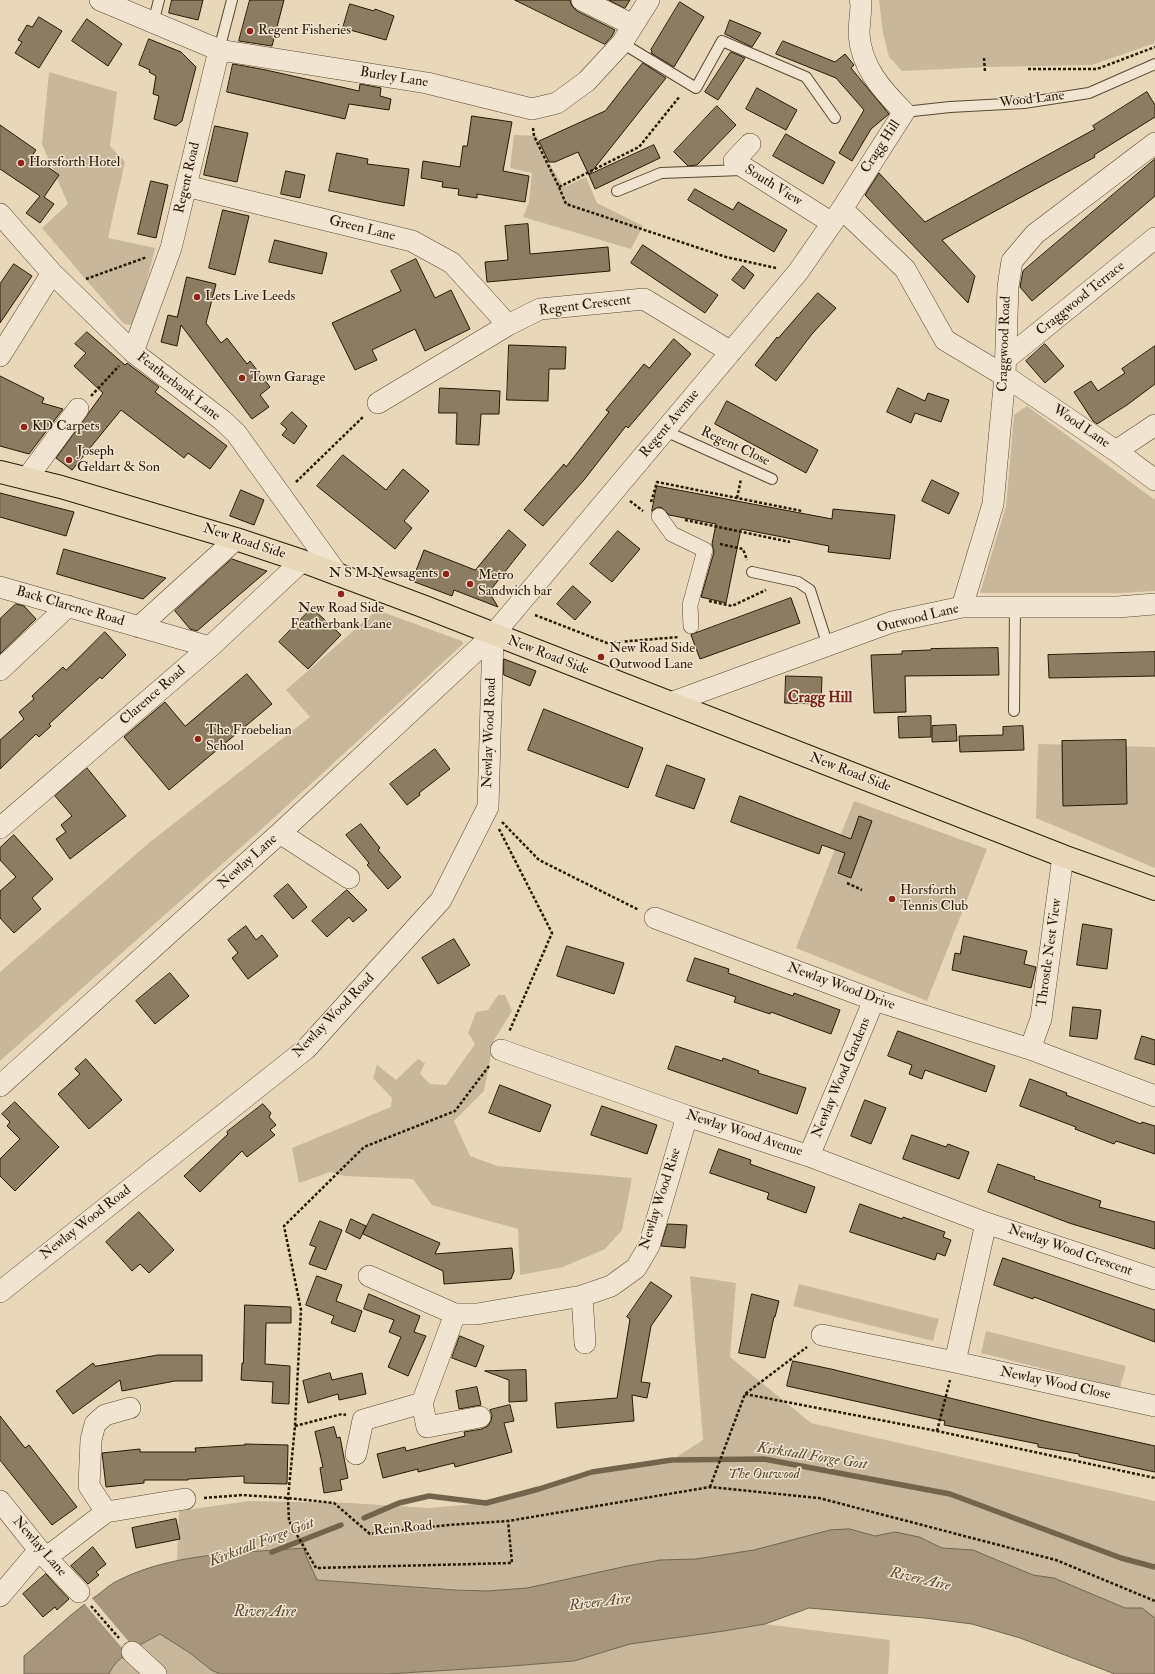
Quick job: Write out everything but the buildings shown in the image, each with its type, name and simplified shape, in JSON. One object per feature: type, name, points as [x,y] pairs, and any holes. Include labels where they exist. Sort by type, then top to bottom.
[{"type":"main road","name":"New Road Side","points":[[0,472],[61,486],[236,539],[302,561],[1063,856],[1155,889]]},
{"type":"street","name":"Burley Lane","points":[[100,0],[219,50],[427,83],[532,109],[557,103],[587,81],[622,43],[649,0]]},
{"type":"street","points":[[582,0],[633,25]]},
{"type":"street","name":"Cragg Hill","points":[[837,216],[904,112],[890,98],[874,77],[862,55],[859,33],[860,0]]},
{"type":"street","name":"Regent Road","points":[[133,352],[172,248],[219,50]]},
{"type":"street","name":"Craggwood Road","points":[[962,607],[993,504],[1006,368],[1008,287],[1012,262],[1035,234],[1155,143]]},
{"type":"street","name":"South View","points":[[750,144],[734,161],[748,170],[837,216],[905,269],[945,340],[1006,368]]},
{"type":"street","name":"Green Lane","points":[[186,186],[412,241],[452,263],[508,325]]},
{"type":"street","name":"Regent Avenue","points":[[493,635],[798,272],[837,216]]},
{"type":"street","name":"Featherbank Lane","points":[[2,222],[133,352],[222,420],[236,433],[338,575]]},
{"type":"street","name":"Craggwood Terrace","points":[[1006,368],[1155,238]]},
{"type":"street","points":[[0,356],[59,279]]},
{"type":"street","name":"Regent Crescent","points":[[378,403],[508,325],[540,309],[644,299],[731,352]]},
{"type":"street","name":"Wood Lane","points":[[1006,368],[1155,480]]},
{"type":"street","points":[[27,478],[70,414]]},
{"type":"street","points":[[1116,451],[1155,425]]},
{"type":"street","points":[[653,515],[672,534],[705,550],[690,605],[691,626]]},
{"type":"street","name":"Back Clarence Road","points":[[139,627],[236,539]]},
{"type":"street","name":"Clarence Road","points":[[0,828],[210,647],[302,561]]},
{"type":"street","name":"Back Clarence Road","points":[[0,587],[210,647]]},
{"type":"street","name":"Outwood Lane","points":[[670,703],[892,622],[962,607],[1118,607],[1155,604]]},
{"type":"street","points":[[0,670],[68,606]]},
{"type":"street","name":"Newlay Wood Road","points":[[0,1292],[306,1049],[441,900],[488,807],[493,635]]},
{"type":"street","name":"Newlay Lane","points":[[0,1086],[280,833],[493,635]]},
{"type":"street","points":[[280,833],[349,878]]},
{"type":"street","name":"Throstle Nest View","points":[[1030,1049],[1041,1019],[1063,856]]},
{"type":"street","name":"Newlay Wood Drive","points":[[655,918],[874,1000],[1030,1049]]},
{"type":"street","name":"Newlay Wood Gardens","points":[[809,1156],[874,1000]]},
{"type":"street","points":[[1030,1049],[1155,1096]]},
{"type":"street","name":"Newlay Wood Avenue","points":[[501,1050],[687,1116],[809,1156],[986,1222]]},
{"type":"street","name":"Newlay Wood Rise","points":[[369,1276],[455,1314],[477,1314],[582,1296],[611,1286],[636,1268],[649,1246],[687,1116]]},
{"type":"street","points":[[955,1362],[986,1222]]},
{"type":"street","name":"Newlay Wood Crescent","points":[[986,1222],[1155,1279]]},
{"type":"street","points":[[582,1296],[585,1343]]},
{"type":"street","points":[[455,1314],[422,1403],[428,1427],[480,1416]]},
{"type":"street","name":"Newlay Wood Close","points":[[822,1335],[955,1362],[1155,1406]]},
{"type":"street","points":[[356,1454],[363,1420],[422,1403]]},
{"type":"street","points":[[106,1512],[89,1486],[91,1440],[95,1424],[105,1415],[130,1408]]},
{"type":"street","points":[[0,1596],[43,1554],[106,1512],[185,1499]]},
{"type":"street","name":"Newlay Lane","points":[[0,1502],[43,1554],[79,1592]]},
{"type":"street","points":[[132,1652],[156,1674]]},
{"type":"lane","points":[[154,23],[159,0]]},
{"type":"lane","name":"Regent Road","points":[[219,50],[232,0]]},
{"type":"lane","points":[[622,43],[696,88],[722,41],[806,77],[835,118]]},
{"type":"lane","name":"Wood Lane","points":[[904,112],[1024,103],[1089,93],[1155,64]]},
{"type":"lane","points":[[617,191],[661,173],[748,170]]},
{"type":"lane","name":"Regent Close","points":[[665,431],[772,479]]},
{"type":"lane","points":[[752,572],[798,582],[810,590],[828,646]]},
{"type":"lane","points":[[1014,711],[1015,607]]},
{"type":"path","points":[[1028,69],[1097,69],[1155,47]]},
{"type":"path","points":[[984,58],[985,72]]},
{"type":"path","points":[[559,187],[639,147],[681,95],[688,83]]},
{"type":"path","points":[[538,145],[566,204],[726,257],[798,272]]},
{"type":"path","points":[[59,279],[172,248]]},
{"type":"path","points":[[70,414],[133,352]]},
{"type":"path","points":[[281,497],[378,403]]},
{"type":"path","points":[[653,515],[657,482],[802,511]]},
{"type":"path","points":[[737,498],[740,482]]},
{"type":"path","points":[[615,490],[653,515],[790,542]]},
{"type":"path","points":[[699,547],[711,542],[743,549],[752,572]]},
{"type":"path","points":[[693,598],[732,606],[788,580]]},
{"type":"path","points":[[516,607],[607,643],[685,636],[691,626]]},
{"type":"path","points":[[488,807],[539,860],[655,918]]},
{"type":"path","points":[[488,807],[552,933],[501,1050],[455,1111],[364,1147],[284,1226],[301,1310],[295,1426],[288,1498],[289,1521],[316,1568],[512,1563],[508,1521]]},
{"type":"path","points":[[847,883],[862,890]]},
{"type":"path","points":[[710,1487],[745,1394],[822,1335]]},
{"type":"path","points":[[937,1431],[955,1362]]},
{"type":"path","points":[[745,1394],[937,1431],[1155,1478]]},
{"type":"path","points":[[295,1426],[342,1414],[363,1420]]},
{"type":"path","name":"Rein Road","points":[[185,1499],[242,1495],[334,1503],[370,1534],[448,1525],[508,1521],[710,1487],[819,1498],[1056,1560],[1155,1601]]},
{"type":"path","points":[[79,1592],[132,1652]]},
{"type":"green space","points":[[879,0],[1155,0],[1155,43],[1092,65],[987,67],[902,71],[889,57],[883,33]]},
{"type":"green space","points":[[49,72],[117,92],[110,146],[125,162],[108,238],[155,248],[137,321],[129,325],[123,323],[42,228],[68,204],[42,144]]},
{"type":"green space","points":[[514,135],[537,136],[550,165],[564,187],[586,177],[597,203],[643,226],[631,249],[523,217],[529,202],[532,173],[510,168]]},
{"type":"green space","points":[[1027,406],[1155,500],[1155,591],[1120,593],[980,593],[1006,506],[1014,415]]},
{"type":"green space","points":[[377,610],[462,641],[463,644],[265,826],[0,1061],[0,972],[150,842],[310,717],[286,690]]},
{"type":"green space","points":[[1038,744],[1155,747],[1155,868],[1036,818]]},
{"type":"green space","name":"Horsforth Tennis Club","points":[[854,801],[987,849],[927,1001],[796,948]]},
{"type":"green space","points":[[498,995],[505,995],[512,1011],[494,1040],[484,1091],[454,1121],[470,1156],[497,1166],[632,1178],[622,1230],[605,1249],[563,1267],[520,1275],[518,1229],[432,1205],[413,1179],[345,1176],[330,1172],[299,1183],[292,1148],[391,1107],[392,1098],[373,1078],[377,1065],[396,1080],[418,1059],[425,1063],[420,1074],[430,1084],[446,1085],[475,1044],[468,1033],[476,1012],[488,1010]]},
{"type":"green space","name":"The Outwood","points":[[690,1276],[736,1283],[730,1357],[811,1423],[1155,1501],[1155,1618],[1142,1608],[1125,1608],[1054,1578],[1033,1575],[973,1550],[942,1548],[919,1537],[895,1532],[875,1536],[850,1529],[754,1550],[696,1559],[660,1560],[527,1588],[488,1591],[317,1580],[265,1551],[177,1561],[179,1511],[249,1501],[349,1503],[429,1508],[486,1503],[539,1489],[592,1472],[672,1460],[703,1440]]},
{"type":"green space","points":[[799,1284],[939,1319],[933,1341],[793,1306]]},
{"type":"green space","points":[[986,1331],[1126,1366],[1120,1388],[981,1353]]},
{"type":"green space","points":[[765,1624],[890,1640],[888,1674],[387,1674],[574,1661],[630,1644]]},
{"type":"green space","points":[[160,1634],[190,1653],[211,1670],[220,1674],[109,1674],[118,1661],[124,1656]]},
{"type":"water","name":"River Aire","points":[[850,1529],[875,1536],[895,1532],[919,1537],[942,1548],[973,1550],[1033,1575],[1054,1578],[1125,1608],[1142,1608],[1155,1618],[1155,1674],[1115,1674],[1020,1638],[972,1624],[925,1618],[809,1608],[765,1624],[630,1644],[574,1661],[387,1674],[220,1674],[211,1670],[190,1653],[160,1634],[124,1656],[113,1667],[109,1674],[24,1674],[24,1656],[79,1608],[111,1584],[141,1571],[186,1559],[210,1555],[304,1548],[317,1580],[488,1591],[527,1588],[660,1560],[696,1559],[754,1550],[830,1530]]},
{"type":"pier","points":[[91,1597],[135,1649],[128,1655],[83,1602]]},
{"type":"waterway","name":"Kirkstall Forge Goit","points":[[364,1518],[399,1503],[429,1496],[486,1503],[539,1489],[592,1472],[672,1460],[764,1459],[950,1494],[1121,1558],[1155,1567]]},
{"type":"waterway","name":"Kirkstall Forge Goit","points":[[272,1552],[341,1525]]},
{"type":"place","name":"Regent Fisheries","points":[[250,31]]},
{"type":"place","name":"Horsforth Hotel","points":[[21,163]]},
{"type":"place","name":"Lets Live Leeds","points":[[197,297]]},
{"type":"place","name":"Town Garage","points":[[242,378]]},
{"type":"place","name":"KD Carpets","points":[[24,427]]},
{"type":"place","name":"Joseph Geldart & Son","points":[[69,460]]},
{"type":"place","name":"N S M Newsagents","points":[[446,574]]},
{"type":"place","name":"Metro Sandwich bar","points":[[470,584]]},
{"type":"place","name":"New Road Side Featherbank Lane","points":[[341,594]]},
{"type":"place","name":"New Road Side Outwood Lane","points":[[601,657]]},
{"type":"place","name":"The Froebelian School","points":[[198,739]]},
{"type":"place","name":"Horsforth Tennis Club","points":[[892,899]]},
{"type":"district","name":"Cragg Hill","points":[[820,699]]}]
